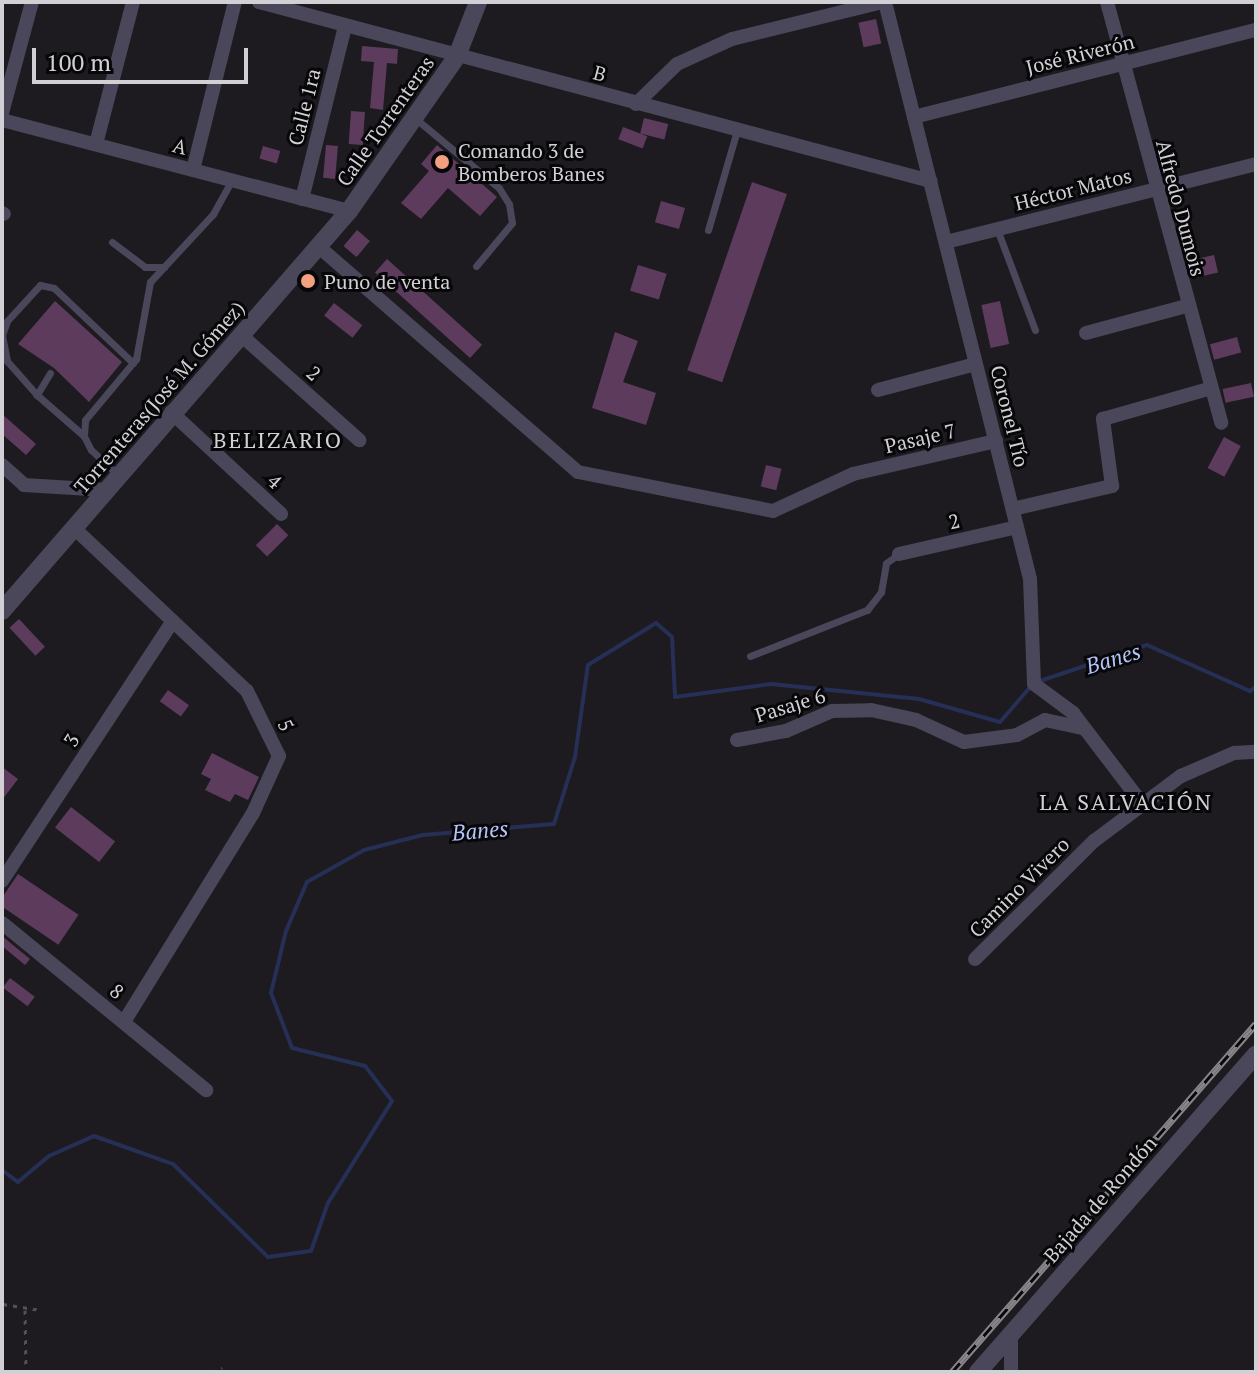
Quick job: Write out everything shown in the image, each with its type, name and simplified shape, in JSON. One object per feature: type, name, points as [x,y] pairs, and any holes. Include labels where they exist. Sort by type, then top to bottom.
[{"type":"street","points":[[2,113],[32,2]]},
{"type":"street","points":[[96,144],[133,2]]},
{"type":"street","points":[[193,170],[235,2]]},
{"type":"street","name":"B","points":[[259,2],[293,6],[345,26],[931,181]]},
{"type":"street","name":"Calle Torrenteras","points":[[349,211],[457,56],[478,2]]},
{"type":"street","points":[[636,104],[677,64],[732,39],[884,2]]},
{"type":"street","name":"Coronel Tío","points":[[884,2],[1030,579],[1034,684],[1084,728],[1143,805]]},
{"type":"street","name":"Alfredo Dumois","points":[[1107,2],[1208,389],[1221,423]]},
{"type":"street","name":"Calle 1ra","points":[[302,199],[345,26]]},
{"type":"street","name":"José Riverón","points":[[914,117],[1256,30]]},
{"type":"street","name":"A","points":[[2,120],[349,211]]},
{"type":"street","name":"Héctor Matos","points":[[946,242],[1256,164]]},
{"type":"street","name":"Torrenteras(José M. Gómez)","points":[[2,611],[171,412],[242,336],[349,211]]},
{"type":"street","name":"Pasaje 7","points":[[318,246],[578,472],[773,511],[853,474],[996,441]]},
{"type":"street","points":[[1086,333],[1186,306]]},
{"type":"street","name":"2","points":[[242,336],[359,440]]},
{"type":"street","points":[[878,390],[976,364]]},
{"type":"street","points":[[1013,509],[1112,486],[1103,419],[1208,389]]},
{"type":"street","name":"4","points":[[171,412],[281,514]]},
{"type":"street","points":[[2,465],[24,485],[106,490]]},
{"type":"street","name":"2","points":[[899,554],[1017,527]]},
{"type":"street","name":"5","points":[[74,528],[247,691],[279,756],[253,813],[124,1022]]},
{"type":"street","name":"3","points":[[2,881],[173,621]]},
{"type":"street","name":"Pasaje 6","points":[[737,740],[786,731],[832,711],[871,710],[916,720],[964,742],[1017,735],[1045,720],[1084,728]]},
{"type":"street","name":"Camino Vivero","points":[[975,959],[1094,841],[1181,776],[1234,753],[1256,752]]},
{"type":"street","name":"8","points":[[2,923],[206,1090]]},
{"type":"street","name":"Bajada de Rondón","points":[[978,1372],[1256,1055]]},
{"type":"street","points":[[1011,1335],[1011,1372]]},
{"type":"lane","points":[[414,118],[499,188],[509,204],[512,223],[476,266]]},
{"type":"lane","points":[[708,230],[737,130]]},
{"type":"lane","points":[[84,436],[85,420],[133,363],[144,337],[150,282],[213,214],[232,180]]},
{"type":"lane","points":[[997,229],[1035,330]]},
{"type":"lane","points":[[112,242],[145,267],[164,267]]},
{"type":"lane","points":[[119,475],[84,436],[37,395],[7,361],[2,335],[7,321],[40,285],[54,288],[133,363]]},
{"type":"lane","points":[[37,395],[50,373]]},
{"type":"lane","points":[[750,656],[867,610],[881,592],[886,563],[899,554]]},
{"type":"path","points":[[3,1304],[25,1310],[41,1310]]},
{"type":"path","points":[[25,1310],[26,1372]]},
{"type":"path","points":[[212,1372],[222,1368]]},
{"type":"building","points":[[876,19],[881,43],[864,47],[858,23]]},
{"type":"building","points":[[362,46],[398,49],[397,64],[387,63],[383,110],[370,108],[374,62],[361,61]]},
{"type":"building","points":[[351,111],[365,112],[363,145],[349,144]]},
{"type":"building","points":[[644,118],[668,124],[664,140],[640,134]]},
{"type":"building","points":[[623,127],[647,136],[643,148],[618,139]]},
{"type":"building","points":[[326,145],[338,146],[335,179],[323,178]]},
{"type":"building","points":[[437,145],[497,197],[480,216],[448,188],[421,219],[401,203],[429,171],[421,164]]},
{"type":"building","points":[[263,146],[280,151],[277,163],[259,158]]},
{"type":"building","points":[[752,182],[787,194],[722,382],[687,370]]},
{"type":"building","points":[[661,201],[685,208],[679,229],[655,222]]},
{"type":"building","points":[[357,230],[370,241],[357,257],[344,246]]},
{"type":"building","points":[[1214,255],[1218,273],[1191,279],[1187,261]]},
{"type":"building","points":[[387,259],[482,345],[470,358],[375,272]]},
{"type":"building","points":[[638,265],[667,274],[659,300],[630,291]]},
{"type":"building","points":[[55,301],[122,362],[89,402],[54,368],[18,344]]},
{"type":"building","points":[[1000,301],[1009,344],[991,348],[981,305]]},
{"type":"building","points":[[334,303],[362,325],[353,338],[324,316]]},
{"type":"building","points":[[615,332],[638,341],[623,382],[656,393],[646,425],[592,408]]},
{"type":"building","points":[[1237,337],[1241,352],[1214,360],[1210,344]]},
{"type":"building","points":[[1251,383],[1254,397],[1226,403],[1223,389]]},
{"type":"building","points":[[2,414],[36,444],[26,455],[2,434]]},
{"type":"building","points":[[1224,437],[1241,446],[1224,477],[1208,468]]},
{"type":"building","points":[[766,465],[782,469],[776,490],[761,486]]},
{"type":"building","points":[[277,524],[288,535],[267,557],[256,545]]},
{"type":"building","points":[[19,619],[45,647],[35,656],[9,628]]},
{"type":"building","points":[[168,690],[189,705],[181,717],[160,701]]},
{"type":"building","points":[[212,753],[259,777],[248,800],[235,794],[230,802],[205,790],[211,779],[201,774]]},
{"type":"building","points":[[2,767],[18,779],[2,800]]},
{"type":"building","points":[[71,807],[115,841],[99,862],[55,827]]},
{"type":"building","points":[[18,874],[79,915],[58,945],[2,907],[2,898]]},
{"type":"building","points":[[2,936],[30,959],[25,965],[2,946]]},
{"type":"building","points":[[10,978],[35,997],[28,1006],[3,988]]},
{"type":"waterway","name":"Banes","points":[[2,1170],[18,1182],[49,1156],[94,1136],[173,1164],[268,1257],[311,1251],[328,1203],[392,1101],[365,1066],[292,1048],[271,993],[286,931],[307,882],[364,850],[423,835],[554,824],[575,757],[588,665],[656,623],[672,637],[675,697],[771,684],[919,699],[1000,722],[1032,685]]},
{"type":"waterway","name":"Banes","points":[[1040,681],[1147,645],[1250,691],[1256,687]]},
{"type":"railway","points":[[952,1372],[1256,1024]]},
{"type":"place","name":"Comando 3 de Bomberos Banes","points":[[442,162]]},
{"type":"place","name":"Puno de venta","points":[[308,281]]},
{"type":"district","name":"BELIZARIO","points":[[278,440]]},
{"type":"district","name":"LA SALVACIÓN","points":[[1126,802]]}]
